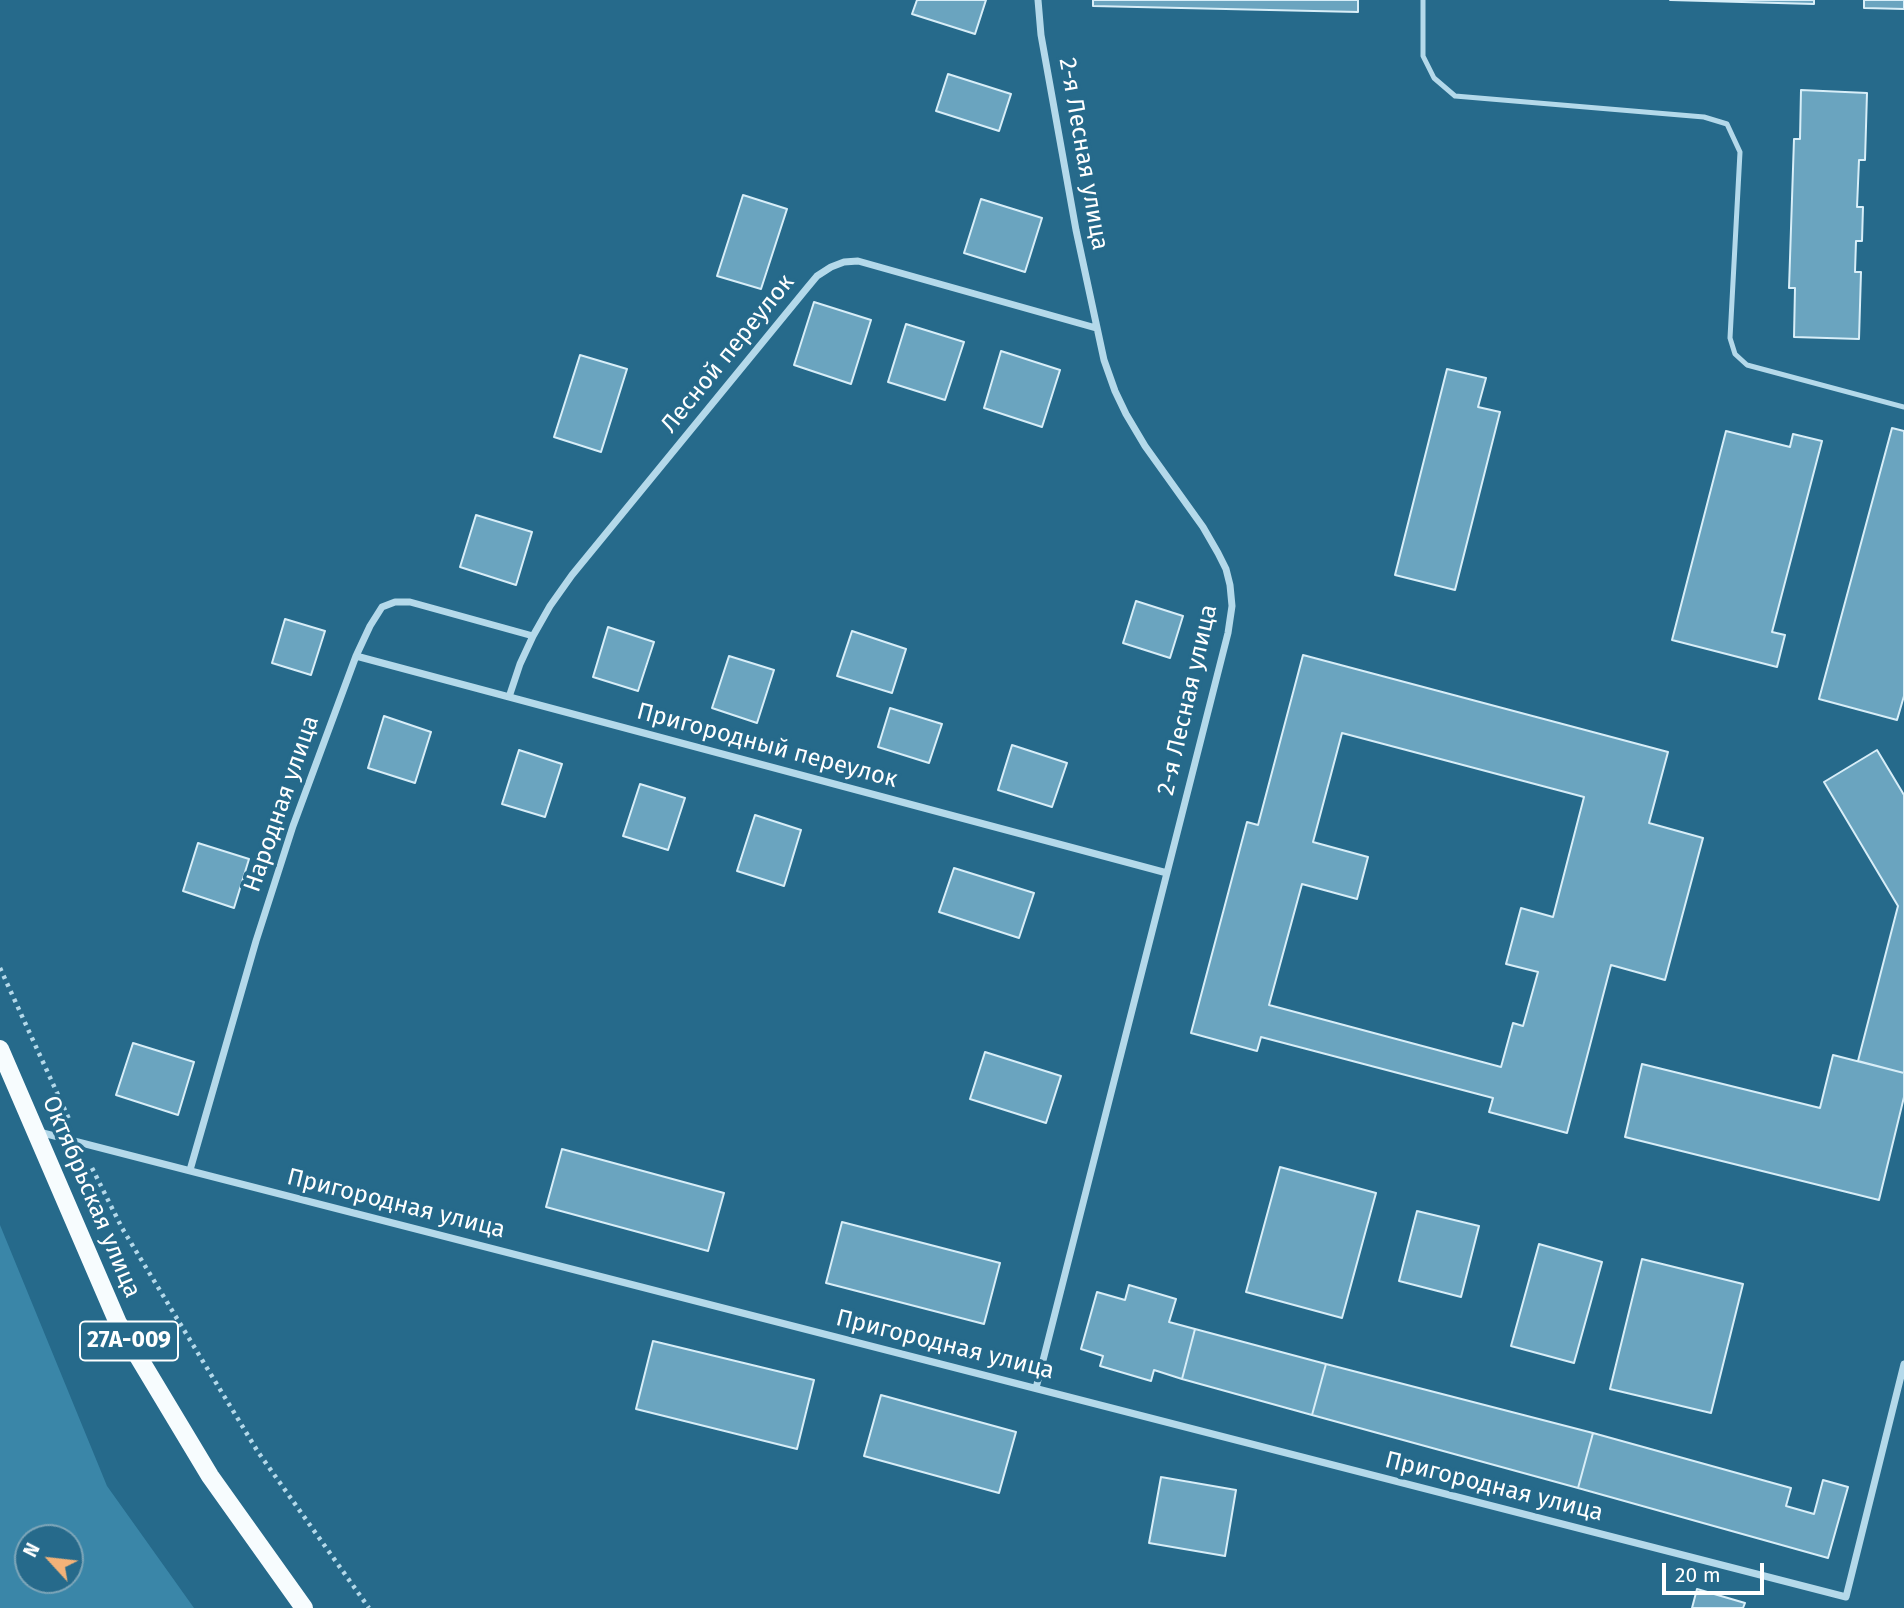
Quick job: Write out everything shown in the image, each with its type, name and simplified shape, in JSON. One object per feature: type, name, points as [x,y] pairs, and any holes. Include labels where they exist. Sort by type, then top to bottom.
[{"type":"main road","name":"Октябрьская улица","points":[[0,1049],[118,1323],[210,1476],[304,1608]]},
{"type":"street","name":"2-я Лесная улица","points":[[1036,1388],[1228,633],[1232,606],[1226,569],[1208,536],[1126,414],[1104,360],[1044,48],[1038,0]]},
{"type":"street","name":"Лесной переулок","points":[[509,696],[533,636],[572,575],[817,276],[831,267],[859,261],[1096,328]]},
{"type":"street","name":"Народная улица","points":[[190,1170],[256,941],[289,839],[356,656],[382,607],[395,601],[410,602],[533,636]]},
{"type":"street","name":"Пригородный переулок","points":[[356,656],[1167,873]]},
{"type":"street","name":"Пригородная улица","points":[[35,1131],[1846,1597],[1904,1364]]},
{"type":"lane","points":[[1423,0],[1423,55],[1434,78],[1455,96],[1704,117],[1727,124],[1740,152],[1730,338],[1735,354],[1747,365],[1904,407]]},
{"type":"path","points":[[0,968],[79,1142],[122,1228],[258,1452],[369,1608]]},
{"type":"shaded area","points":[[0,1225],[107,1486],[194,1608],[0,1608]]},
{"type":"building","points":[[917,0],[986,0],[975,34],[912,14]]},
{"type":"building","points":[[1093,0],[1358,0],[1358,12],[1093,6]]},
{"type":"building","points":[[1670,0],[1814,0],[1814,4]]},
{"type":"building","points":[[1864,0],[1904,0],[1904,9],[1864,8]]},
{"type":"building","points":[[948,74],[1011,94],[999,131],[936,111]]},
{"type":"building","points":[[1801,90],[1867,93],[1865,160],[1859,160],[1857,207],[1863,207],[1862,241],[1856,241],[1855,272],[1861,272],[1859,339],[1794,337],[1795,288],[1789,288],[1794,139],[1800,139]]},
{"type":"building","points":[[743,195],[787,209],[761,289],[717,276]]},
{"type":"building","points":[[981,199],[1042,218],[1025,272],[964,253]]},
{"type":"building","points":[[814,302],[871,320],[851,384],[794,365]]},
{"type":"building","points":[[906,324],[964,342],[945,400],[888,382]]},
{"type":"building","points":[[1001,351],[1060,370],[1042,427],[984,408]]},
{"type":"building","points":[[580,355],[627,369],[601,452],[554,437]]},
{"type":"building","points":[[1447,369],[1486,378],[1478,407],[1500,412],[1455,590],[1395,575]]},
{"type":"building","points":[[1892,428],[1904,431],[1904,696],[1897,720],[1819,699]]},
{"type":"building","points":[[1726,431],[1790,447],[1793,434],[1822,441],[1772,632],[1785,635],[1777,667],[1672,640]]},
{"type":"building","points":[[476,515],[532,532],[516,585],[460,567]]},
{"type":"building","points":[[1136,601],[1183,616],[1170,658],[1123,643]]},
{"type":"building","points":[[285,619],[325,631],[311,675],[272,663]]},
{"type":"building","points":[[608,627],[654,642],[638,691],[593,677]]},
{"type":"building","points":[[852,631],[906,649],[892,693],[837,676]]},
{"type":"building","points":[[1303,655],[1668,752],[1649,823],[1703,838],[1665,980],[1611,965],[1567,1133],[1489,1112],[1493,1098],[1261,1037],[1257,1051],[1191,1033],[1247,822],[1258,825]],"holes":[[[1342,733],[1584,797],[1553,917],[1521,908],[1506,964],[1538,972],[1523,1026],[1513,1023],[1501,1067],[1269,1005],[1302,884],[1357,899],[1368,857],[1313,842]]]},
{"type":"building","points":[[729,656],[774,670],[757,723],[712,708]]},
{"type":"building","points":[[890,708],[942,724],[929,763],[878,747]]},
{"type":"building","points":[[384,716],[431,732],[415,783],[368,768]]},
{"type":"building","points":[[1012,745],[1067,763],[1052,807],[998,790]]},
{"type":"building","points":[[519,750],[562,764],[545,817],[502,804]]},
{"type":"building","points":[[1877,750],[1904,795],[1904,1073],[1858,1061],[1898,906],[1824,782]]},
{"type":"building","points":[[640,784],[685,798],[668,850],[623,836]]},
{"type":"building","points":[[755,815],[801,830],[784,886],[737,871]]},
{"type":"building","points":[[198,843],[249,859],[234,908],[183,891]]},
{"type":"building","points":[[954,868],[1034,893],[1019,938],[939,912]]},
{"type":"building","points":[[133,1043],[194,1062],[178,1115],[116,1095]]},
{"type":"building","points":[[985,1052],[1061,1076],[1046,1123],[970,1099]]},
{"type":"building","points":[[1833,1055],[1904,1073],[1904,1097],[1879,1200],[1625,1137],[1642,1064],[1820,1108]]},
{"type":"building","points":[[562,1149],[724,1193],[708,1251],[546,1207]]},
{"type":"building","points":[[1280,1167],[1376,1193],[1342,1318],[1246,1292]]},
{"type":"building","points":[[1417,1211],[1479,1226],[1461,1297],[1399,1281]]},
{"type":"building","points":[[842,1222],[1000,1263],[984,1324],[826,1283]]},
{"type":"building","points":[[1539,1244],[1602,1262],[1574,1363],[1511,1346]]},
{"type":"building","points":[[1642,1259],[1743,1284],[1711,1413],[1610,1389]]},
{"type":"building","points":[[1129,1285],[1176,1299],[1169,1322],[1195,1329],[1182,1379],[1154,1370],[1151,1381],[1100,1366],[1103,1356],[1081,1349],[1097,1292],[1125,1300]]},
{"type":"building","points":[[1195,1329],[1326,1364],[1312,1415],[1182,1379]]},
{"type":"building","points":[[653,1341],[814,1380],[797,1449],[636,1409]]},
{"type":"building","points":[[1326,1364],[1593,1433],[1578,1488],[1312,1415]]},
{"type":"building","points":[[881,1395],[1016,1432],[999,1493],[864,1456]]},
{"type":"building","points":[[1593,1433],[1791,1488],[1786,1506],[1814,1514],[1823,1480],[1848,1487],[1828,1558],[1578,1488]]},
{"type":"building","points":[[1161,1477],[1236,1490],[1225,1556],[1149,1543]]},
{"type":"building","points":[[1697,1589],[1745,1603],[1743,1608],[1692,1608]]}]
